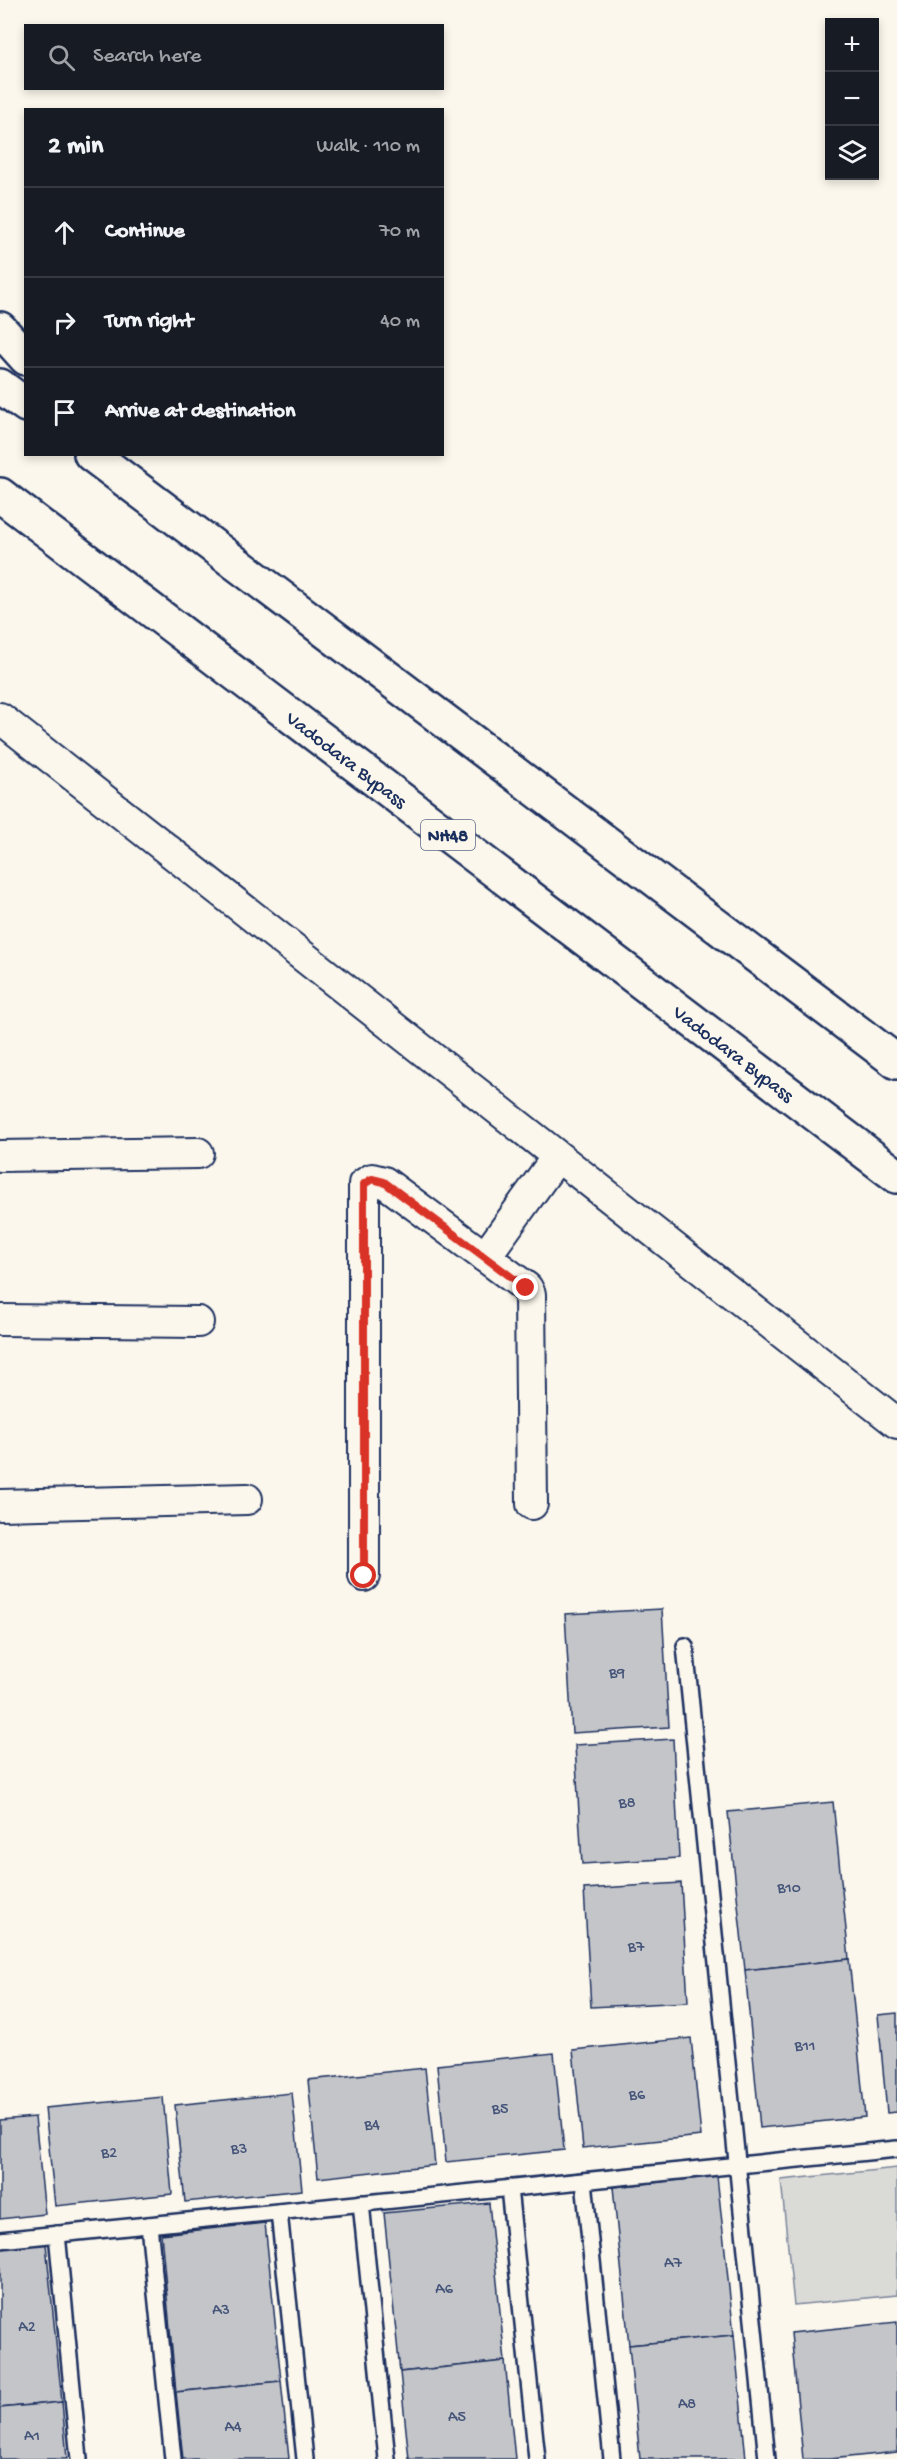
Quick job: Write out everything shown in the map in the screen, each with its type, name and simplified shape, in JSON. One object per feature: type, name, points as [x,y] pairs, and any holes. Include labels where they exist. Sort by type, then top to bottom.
[{"type":"main road","points":[[0,329],[24,356]]},
{"type":"main road","points":[[0,386],[24,404]]},
{"type":"main road","points":[[93,456],[897,1062]]},
{"type":"main road","points":[[112,456],[150,499]]},
{"type":"main road","name":"Vadodara Bypass","points":[[0,495],[897,1176]]},
{"type":"main road","points":[[0,505],[74,551]]},
{"type":"street","points":[[0,718],[897,1423]]},
{"type":"street","points":[[0,1156],[198,1153]]},
{"type":"street","points":[[485,1257],[557,1157]]},
{"type":"street","points":[[364,1576],[364,1184],[372,1179],[384,1182],[526,1288],[530,1294],[532,1504]]},
{"type":"street","points":[[0,1320],[198,1322]]},
{"type":"street","points":[[0,1505],[248,1499]]},
{"type":"lane","points":[[685,1646],[767,2459]]},
{"type":"lane","points":[[0,2240],[897,2149]]},
{"type":"lane","points":[[584,2181],[612,2459]]},
{"type":"lane","points":[[510,2188],[537,2459]]},
{"type":"lane","points":[[362,2203],[387,2459]]},
{"type":"lane","points":[[279,2212],[305,2459]]},
{"type":"lane","points":[[149,2225],[173,2459]]},
{"type":"lane","points":[[57,2234],[79,2459]]},
{"type":"shaded area","points":[[897,2168],[897,2295],[794,2305],[781,2180]]},
{"type":"building","points":[[662,1609],[669,1727],[572,1733],[565,1614]]},
{"type":"building","points":[[673,1739],[679,1858],[582,1864],[575,1745]]},
{"type":"building","points":[[833,1802],[849,1959],[745,1970],[728,1812]]},
{"type":"building","points":[[681,1883],[688,2002],[591,2007],[584,1889]]},
{"type":"building","points":[[849,1959],[865,2117],[760,2128],[745,1970]]},
{"type":"building","points":[[897,2013],[897,2112],[887,2113],[878,2015]]},
{"type":"building","points":[[691,2038],[701,2136],[583,2148],[573,2050]]},
{"type":"building","points":[[554,2053],[564,2150],[446,2162],[437,2065]]},
{"type":"building","points":[[425,2068],[435,2165],[318,2178],[308,2080]]},
{"type":"building","points":[[292,2093],[302,2190],[185,2202],[175,2105]]},
{"type":"building","points":[[163,2097],[172,2194],[55,2206],[45,2108]]},
{"type":"building","points":[[35,2117],[45,2214],[0,2219],[0,2120]]},
{"type":"building","points":[[717,2176],[734,2335],[629,2345],[613,2187]]},
{"type":"building","points":[[489,2203],[505,2361],[400,2372],[384,2213]]},
{"type":"building","points":[[265,2223],[281,2381],[176,2392],[161,2234]]},
{"type":"building","points":[[46,2244],[62,2402],[0,2408],[0,2249]]},
{"type":"building","points":[[897,2322],[897,2452],[830,2459],[803,2459],[791,2333]]},
{"type":"building","points":[[734,2335],[746,2459],[640,2459],[629,2345]]},
{"type":"building","points":[[505,2361],[515,2459],[409,2459],[400,2372]]},
{"type":"building","points":[[281,2381],[289,2459],[183,2459],[176,2392]]},
{"type":"building","points":[[62,2402],[67,2459],[0,2459],[0,2408]]},
{"type":"route","points":[[364,1576],[364,1184],[372,1179],[384,1182],[526,1288]]}]
